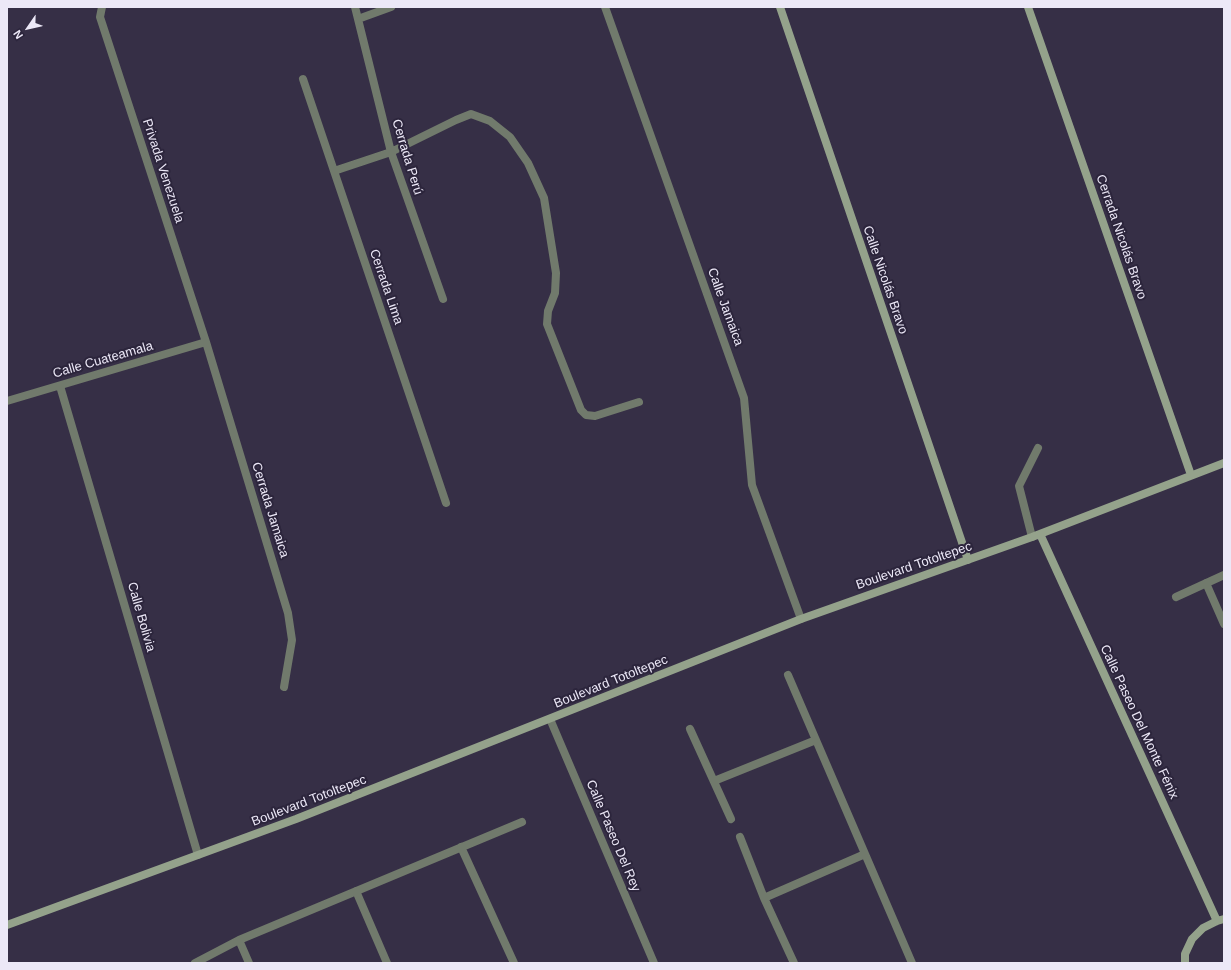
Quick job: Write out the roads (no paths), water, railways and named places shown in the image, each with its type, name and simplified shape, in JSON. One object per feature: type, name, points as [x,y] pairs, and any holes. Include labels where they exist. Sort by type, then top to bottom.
[{"type":"main road","name":"Calle Nicolás Bravo","points":[[780,7],[968,560]]},
{"type":"main road","name":"Cerrada Nicolás Bravo","points":[[1028,7],[1191,475]]},
{"type":"main road","name":"Boulevard Totoltepec","points":[[7,924],[296,819],[801,619],[1036,535],[1224,463]]},
{"type":"main road","name":"Calle Paseo Del Monte Fénix","points":[[1036,535],[1220,920]]},
{"type":"main road","points":[[1185,963],[1186,954],[1192,939],[1203,928],[1220,920]]},
{"type":"street","name":"Privada Venezuela","points":[[102,7],[100,17],[206,342]]},
{"type":"street","name":"Cerrada Perú","points":[[355,7],[391,152],[443,299]]},
{"type":"street","points":[[358,19],[391,7]]},
{"type":"street","name":"Calle Jamaica","points":[[605,7],[744,398],[752,485],[801,619]]},
{"type":"street","name":"Cerrada Lima","points":[[303,79],[446,503]]},
{"type":"street","points":[[334,172],[391,152],[471,114],[490,121],[510,137],[528,163],[544,198],[556,273],[555,293],[548,311],[547,324],[580,410],[586,415],[595,416],[639,402]]},
{"type":"street","name":"Calle Cuateamala","points":[[7,401],[206,342]]},
{"type":"street","name":"Cerrada Jamaica","points":[[206,342],[288,613],[292,640],[284,687]]},
{"type":"street","name":"Calle Bolivia","points":[[60,386],[198,855]]},
{"type":"street","points":[[1036,535],[1019,486],[1038,448]]},
{"type":"street","points":[[1176,596],[1224,575]]},
{"type":"street","points":[[1206,583],[1224,624]]},
{"type":"street","points":[[788,675],[912,963]]},
{"type":"street","name":"Calle Paseo Del Rey","points":[[550,719],[654,963]]},
{"type":"street","points":[[690,729],[731,819]]},
{"type":"street","points":[[714,781],[816,740]]},
{"type":"street","points":[[195,963],[239,940],[522,822]]},
{"type":"street","points":[[740,837],[764,898],[794,963]]},
{"type":"street","points":[[461,847],[514,963]]},
{"type":"street","points":[[764,898],[865,854]]},
{"type":"street","points":[[356,891],[387,963]]},
{"type":"street","points":[[239,940],[249,963]]}]
